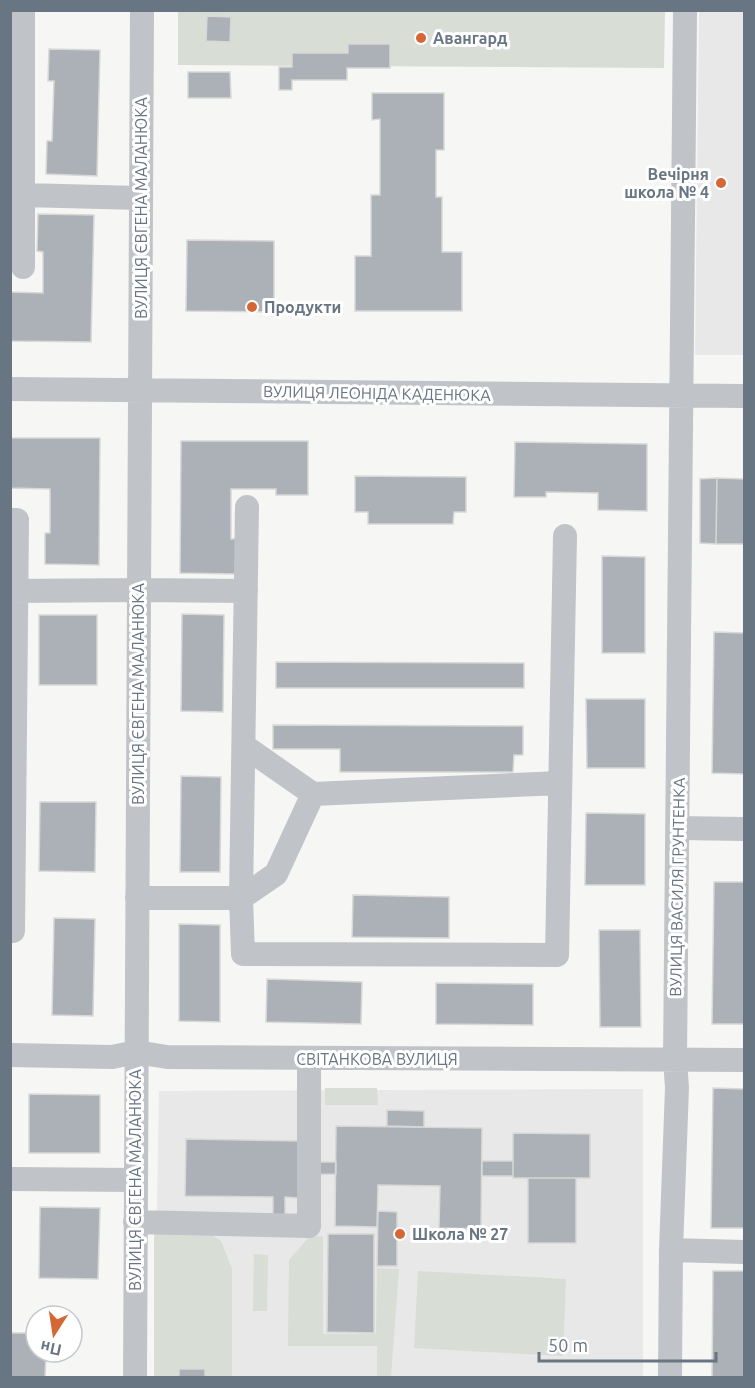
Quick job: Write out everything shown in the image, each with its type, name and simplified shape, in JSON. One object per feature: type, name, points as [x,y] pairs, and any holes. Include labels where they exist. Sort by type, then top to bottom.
[{"type":"street","points":[[23,10],[17,71],[17,193],[23,267]]},
{"type":"street","name":"ВУЛИЦЯ ЄВГЕНА МАЛАНЮКА","points":[[135,1377],[142,10]]},
{"type":"street","name":"ВУЛИЦЯ ВАСИЛЯ ГРУНТЕНКА","points":[[670,1377],[676,1088],[685,10]]},
{"type":"street","points":[[17,193],[140,198]]},
{"type":"street","name":"ВУЛИЦЯ ЛЕОНІДА КАДЕНЮКА","points":[[10,389],[744,396]]},
{"type":"street","points":[[247,507],[241,898],[243,954],[557,955],[565,536]]},
{"type":"street","points":[[10,520],[18,520],[13,594],[13,931],[10,931]]},
{"type":"street","points":[[13,594],[139,590],[246,591]]},
{"type":"street","points":[[244,746],[313,794],[560,783]]},
{"type":"street","points":[[138,898],[241,898],[276,874],[313,794]]},
{"type":"street","points":[[678,828],[744,829]]},
{"type":"street","name":"СВІТАНКОВА ВУЛИЦЯ","points":[[10,1055],[112,1057],[136,1052],[167,1057],[744,1060]]},
{"type":"street","points":[[135,1222],[309,1226],[309,1058]]},
{"type":"street","points":[[10,1179],[135,1180]]},
{"type":"street","points":[[671,1250],[744,1252]]},
{"type":"shaded area","name":"Авангард","points":[[178,11],[665,11],[664,68],[178,65]]},
{"type":"shaded area","name":"Вечірня школа № 4","points":[[699,11],[744,11],[744,355],[695,355]]},
{"type":"shaded area","points":[[325,1088],[377,1088],[378,1105],[325,1105]]},
{"type":"shaded area","name":"Школа № 27","points":[[643,1089],[643,1377],[154,1378],[159,1091]]},
{"type":"shaded area","points":[[154,1230],[212,1235],[221,1241],[232,1269],[232,1377],[154,1377]]},
{"type":"shaded area","points":[[323,1236],[323,1334],[376,1334],[377,1268],[399,1269],[391,1377],[377,1377],[377,1346],[288,1346],[289,1260],[309,1237]]},
{"type":"shaded area","points":[[254,1254],[268,1255],[267,1311],[253,1311]]},
{"type":"shaded area","points":[[418,1271],[566,1279],[563,1356],[414,1348]]},
{"type":"building","points":[[207,16],[231,17],[230,42],[206,41]]},
{"type":"building","points":[[348,44],[390,44],[390,68],[347,68],[347,80],[292,80],[292,90],[279,90],[279,67],[292,67],[292,53],[348,53]]},
{"type":"building","points":[[49,49],[100,50],[97,176],[46,174],[47,141],[52,141],[54,81],[48,81]]},
{"type":"building","points":[[188,72],[230,72],[231,98],[188,98]]},
{"type":"building","points":[[372,93],[444,93],[444,150],[436,150],[436,197],[442,197],[442,252],[462,252],[462,311],[355,311],[355,256],[371,256],[371,195],[380,195],[380,119],[372,120]]},
{"type":"building","points":[[38,214],[94,215],[91,342],[10,341],[10,292],[43,293],[43,252],[37,251]]},
{"type":"building","points":[[187,240],[274,241],[274,312],[186,311]]},
{"type":"building","points":[[10,438],[100,438],[99,565],[45,564],[45,533],[50,533],[50,489],[10,488]]},
{"type":"building","points":[[181,441],[308,441],[308,495],[276,495],[276,489],[231,489],[231,539],[237,539],[236,574],[180,573]]},
{"type":"building","points":[[515,442],[647,444],[647,511],[598,510],[598,493],[546,492],[546,497],[514,497]]},
{"type":"building","points":[[355,476],[466,477],[466,512],[454,512],[453,524],[368,524],[368,512],[355,512]]},
{"type":"building","points":[[717,478],[744,479],[744,544],[716,544]]},
{"type":"building","points":[[717,478],[716,544],[700,543],[700,479]]},
{"type":"building","points":[[602,556],[645,557],[645,653],[602,653]]},
{"type":"building","points":[[182,614],[224,615],[223,712],[181,711]]},
{"type":"building","points":[[39,615],[97,615],[97,685],[39,685]]},
{"type":"building","points":[[714,632],[744,633],[744,774],[712,773]]},
{"type":"building","points":[[276,662],[524,663],[524,688],[276,688]]},
{"type":"building","points":[[586,699],[645,699],[645,768],[587,768]]},
{"type":"building","points":[[273,725],[523,726],[523,755],[514,755],[513,772],[340,772],[340,749],[273,749]]},
{"type":"building","points":[[181,776],[221,777],[220,872],[180,872]]},
{"type":"building","points":[[40,802],[96,802],[95,872],[39,871]]},
{"type":"building","points":[[586,813],[645,814],[645,885],[585,885]]},
{"type":"building","points":[[714,882],[744,882],[744,1024],[712,1024]]},
{"type":"building","points":[[353,895],[449,897],[449,938],[352,937]]},
{"type":"building","points":[[54,918],[95,919],[93,1016],[52,1015]]},
{"type":"building","points":[[179,924],[220,925],[220,1022],[179,1021]]},
{"type":"building","points":[[599,930],[640,930],[641,1027],[600,1027]]},
{"type":"building","points":[[267,979],[362,982],[361,1024],[266,1022]]},
{"type":"building","points":[[436,983],[533,984],[533,1025],[436,1024]]},
{"type":"building","points":[[713,1088],[744,1089],[744,1228],[711,1228]]},
{"type":"building","points":[[29,1094],[100,1095],[100,1153],[29,1153]]},
{"type":"building","points":[[387,1110],[424,1111],[424,1127],[387,1126]]},
{"type":"building","points":[[336,1126],[482,1128],[481,1229],[439,1228],[440,1186],[378,1185],[377,1227],[335,1226]]},
{"type":"building","points":[[513,1133],[590,1134],[590,1178],[513,1178]]},
{"type":"building","points":[[186,1139],[298,1141],[298,1198],[285,1197],[285,1219],[273,1219],[273,1197],[185,1196]]},
{"type":"building","points":[[482,1161],[513,1161],[513,1176],[482,1176]]},
{"type":"building","points":[[298,1162],[336,1162],[336,1174],[298,1175]]},
{"type":"building","points":[[528,1178],[576,1178],[576,1243],[528,1243]]},
{"type":"building","points":[[40,1207],[100,1208],[98,1279],[39,1278]]},
{"type":"building","points":[[378,1211],[397,1212],[397,1266],[377,1266]]},
{"type":"building","points":[[328,1234],[374,1234],[374,1333],[327,1332]]},
{"type":"building","points":[[713,1271],[744,1271],[744,1378],[712,1378]]},
{"type":"building","points":[[10,1333],[24,1333],[24,1364],[46,1364],[45,1378],[10,1378]]},
{"type":"building","points":[[179,1369],[205,1369],[205,1378],[179,1378]]},
{"type":"place","name":"Авангард","points":[[421,38]]},
{"type":"place","name":"Вечірня школа № 4","points":[[721,183]]},
{"type":"place","name":"Продукти","points":[[252,307]]},
{"type":"place","name":"Школа № 27","points":[[400,1234]]}]
